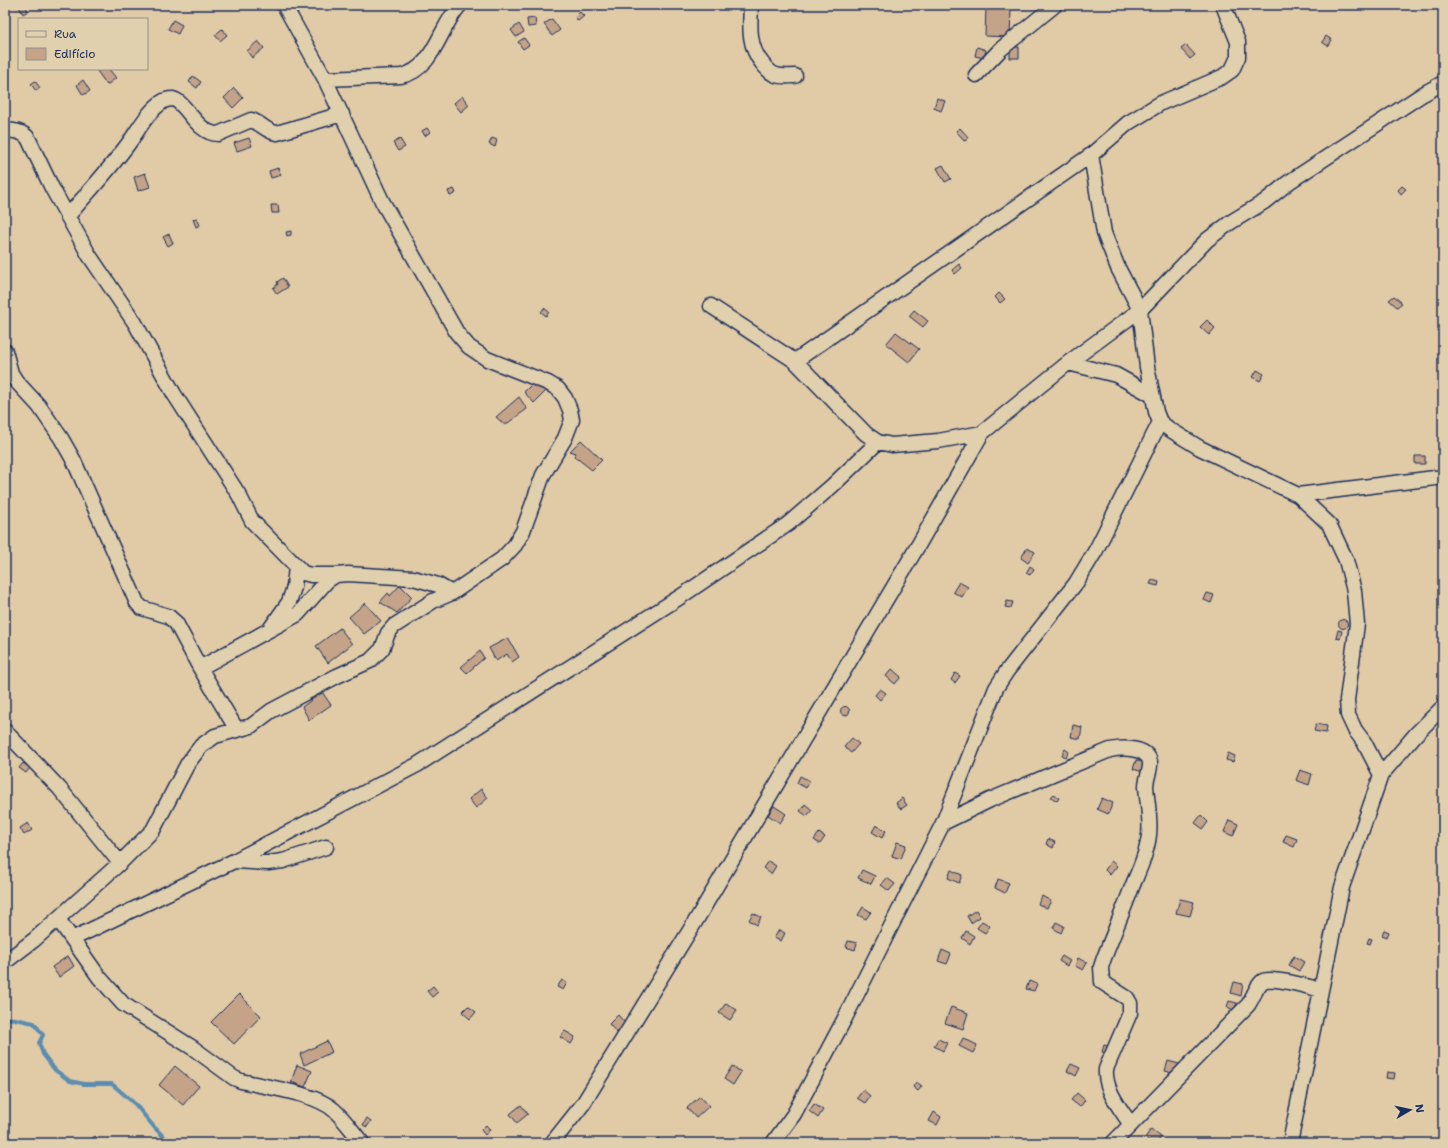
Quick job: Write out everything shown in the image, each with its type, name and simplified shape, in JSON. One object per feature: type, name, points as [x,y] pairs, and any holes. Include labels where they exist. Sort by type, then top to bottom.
[{"type":"street","points":[[5,962],[58,919],[120,863],[153,830],[188,763],[201,746],[215,736],[251,726],[271,711],[337,676],[370,661],[382,649],[388,633],[394,626],[433,602],[452,593],[502,559],[515,545],[523,531],[543,475],[565,438],[572,420],[565,398],[558,389],[548,383],[487,359],[469,347],[457,333],[382,200],[325,79],[284,5]]},
{"type":"street","points":[[325,79],[408,74],[426,60],[437,45],[452,15],[460,5]]},
{"type":"street","points":[[751,5],[750,29],[752,45],[757,57],[764,67],[774,74],[782,76],[795,76]]},
{"type":"street","points":[[976,75],[1001,49],[1055,5]]},
{"type":"street","points":[[795,361],[1091,155],[1128,123],[1161,103],[1222,77],[1232,70],[1238,57],[1238,42],[1223,5]]},
{"type":"street","points":[[552,1143],[582,1104],[695,922],[919,544],[982,433],[1068,363],[1140,310],[1207,240],[1231,222],[1264,202],[1289,182],[1423,94],[1443,83]]},
{"type":"street","points":[[68,216],[130,141],[145,118],[161,103],[167,100],[173,99],[178,101],[198,124],[214,134],[218,134],[251,120],[257,122],[270,132],[277,132],[342,114]]},
{"type":"street","points":[[5,130],[20,132],[28,138],[52,188],[89,256],[135,323],[174,394],[239,495],[252,522],[303,573],[310,576],[348,574],[413,578],[438,585],[452,593]]},
{"type":"street","points":[[1091,155],[1104,233],[1118,268],[1140,310],[1147,367],[1156,412],[1160,422],[1200,448],[1298,495],[1328,524],[1346,560],[1354,591],[1357,624],[1347,700],[1348,715],[1381,775]]},
{"type":"street","points":[[711,306],[795,361],[866,434],[878,442],[892,445],[938,441],[982,433]]},
{"type":"street","points":[[5,352],[11,373],[16,381],[39,406],[61,438],[74,461],[137,603],[142,608],[168,616],[176,623],[200,668],[237,730]]},
{"type":"street","points":[[1068,363],[1116,375],[1152,395]]},
{"type":"street","points":[[773,1143],[794,1114],[845,1018],[943,823],[996,688],[1007,671],[1076,583],[1096,550],[1160,422]]},
{"type":"street","points":[[72,939],[234,861],[417,765],[680,597],[788,524],[832,486],[878,442]]},
{"type":"street","points":[[1298,495],[1443,477]]},
{"type":"street","points":[[268,631],[289,602],[294,587],[296,566]]},
{"type":"street","points":[[200,668],[298,614],[327,581],[336,575]]},
{"type":"street","points":[[1290,1143],[1342,887],[1381,775],[1416,734],[1443,707]]},
{"type":"street","points":[[5,731],[60,789],[120,863]]},
{"type":"street","points":[[943,823],[990,800],[1110,750],[1134,749],[1144,754],[1148,758],[1150,766],[1146,785],[1150,824],[1149,836],[1144,857],[1104,958],[1101,975],[1102,982],[1127,998],[1130,1003],[1130,1013],[1106,1069],[1105,1077],[1107,1085],[1131,1125]]},
{"type":"street","points":[[234,861],[268,863],[282,862],[326,848]]},
{"type":"street","points":[[58,919],[99,977],[123,1004],[193,1048],[234,1078],[241,1081],[308,1096],[322,1102],[334,1110],[362,1143]]},
{"type":"street","points":[[1114,1143],[1248,1005],[1259,985],[1263,981],[1272,979],[1321,990]]},
{"type":"building","points":[[25,5],[28,11],[23,14],[19,7]]},
{"type":"building","points":[[986,7],[1011,9],[1010,37],[985,36]]},
{"type":"building","points":[[580,12],[584,16],[578,21],[575,17]]},
{"type":"building","points":[[535,18],[536,26],[528,27],[527,19]]},
{"type":"building","points":[[552,19],[560,30],[552,36],[544,24]]},
{"type":"building","points":[[173,20],[182,25],[178,34],[168,29]]},
{"type":"building","points":[[519,24],[524,32],[516,37],[511,30]]},
{"type":"building","points":[[222,29],[227,35],[220,41],[215,35]]},
{"type":"building","points":[[1326,36],[1332,40],[1328,46],[1322,42]]},
{"type":"building","points":[[524,38],[529,45],[523,49],[518,42]]},
{"type":"building","points":[[258,41],[264,48],[252,58],[247,51]]},
{"type":"building","points":[[1186,45],[1195,55],[1190,59],[1181,49]]},
{"type":"building","points":[[977,47],[986,50],[984,58],[975,56]]},
{"type":"building","points":[[1010,47],[1019,47],[1019,58],[1010,58]]},
{"type":"building","points":[[110,70],[116,78],[107,85],[97,71]]},
{"type":"building","points":[[193,76],[201,82],[197,88],[189,82]]},
{"type":"building","points":[[83,80],[90,91],[83,95],[77,85]]},
{"type":"building","points":[[35,81],[40,88],[36,91],[31,84]]},
{"type":"building","points":[[234,88],[243,98],[233,108],[224,98]]},
{"type":"building","points":[[462,96],[469,105],[461,112],[454,103]]},
{"type":"building","points":[[937,98],[945,101],[941,111],[934,108]]},
{"type":"building","points":[[427,128],[430,132],[425,136],[422,131]]},
{"type":"building","points":[[960,128],[969,138],[965,141],[956,131]]},
{"type":"building","points":[[249,138],[252,146],[237,151],[234,143]]},
{"type":"building","points":[[492,138],[497,140],[495,147],[489,144]]},
{"type":"building","points":[[400,139],[405,147],[398,151],[393,143]]},
{"type":"building","points":[[943,165],[951,179],[945,182],[937,168]]},
{"type":"building","points":[[278,168],[281,175],[271,178],[269,171]]},
{"type":"building","points":[[145,173],[150,187],[138,191],[134,177]]},
{"type":"building","points":[[1402,186],[1406,189],[1401,194],[1398,190]]},
{"type":"building","points":[[454,189],[456,193],[450,196],[448,191]]},
{"type":"building","points":[[271,205],[278,205],[279,213],[272,213]]},
{"type":"building","points":[[197,218],[200,225],[196,227],[193,219]]},
{"type":"building","points":[[291,231],[291,235],[287,236],[286,232]]},
{"type":"building","points":[[169,234],[173,243],[168,246],[163,237]]},
{"type":"building","points":[[959,264],[962,268],[955,274],[952,270]]},
{"type":"building","points":[[283,278],[288,287],[277,294],[273,288],[278,284],[277,282]]},
{"type":"building","points":[[999,293],[1005,299],[1000,303],[995,297]]},
{"type":"building","points":[[1394,296],[1402,303],[1397,307],[1389,300]]},
{"type":"building","points":[[544,308],[549,312],[546,316],[541,312]]},
{"type":"building","points":[[914,310],[928,321],[923,327],[909,316]]},
{"type":"building","points":[[1207,320],[1215,328],[1209,335],[1200,327]]},
{"type":"building","points":[[896,332],[919,349],[909,362],[886,344]]},
{"type":"building","points":[[1257,370],[1264,374],[1260,381],[1253,377]]},
{"type":"building","points":[[536,380],[546,391],[534,403],[524,392]]},
{"type":"building","points":[[519,397],[527,409],[505,425],[496,417]]},
{"type":"building","points":[[581,440],[602,460],[592,470],[574,456],[576,453],[570,451]]},
{"type":"building","points":[[1415,456],[1425,456],[1425,464],[1415,464]]},
{"type":"building","points":[[1027,548],[1035,552],[1028,563],[1021,558]]},
{"type":"building","points":[[1030,566],[1034,569],[1030,575],[1026,573]]},
{"type":"building","points":[[1152,580],[1159,582],[1158,586],[1150,584]]},
{"type":"building","points":[[959,582],[968,587],[962,597],[953,592]]},
{"type":"building","points":[[400,585],[412,597],[397,613],[380,602],[388,593],[390,596]]},
{"type":"building","points":[[1207,593],[1214,595],[1211,603],[1204,600]]},
{"type":"building","points":[[1007,601],[1013,602],[1011,608],[1005,607]]},
{"type":"building","points":[[365,603],[381,621],[364,634],[349,617]]},
{"type":"building","points":[[1341,620],[1345,620],[1347,624],[1345,628],[1341,628],[1339,626],[1339,622]]},
{"type":"building","points":[[340,628],[352,644],[328,663],[316,646]]},
{"type":"building","points":[[1338,630],[1342,631],[1340,639],[1336,638]]},
{"type":"building","points":[[508,638],[519,657],[512,662],[507,654],[496,661],[489,648]]},
{"type":"building","points":[[480,651],[484,658],[467,673],[461,667]]},
{"type":"building","points":[[892,669],[901,677],[895,684],[886,676]]},
{"type":"building","points":[[955,673],[960,676],[955,683],[951,680]]},
{"type":"building","points":[[880,689],[886,693],[880,700],[875,695]]},
{"type":"building","points":[[322,692],[331,705],[309,720],[302,707]]},
{"type":"building","points":[[843,707],[847,707],[849,711],[847,715],[843,715],[841,713],[841,709]]},
{"type":"building","points":[[1316,724],[1327,726],[1326,733],[1314,731]]},
{"type":"building","points":[[1073,725],[1082,727],[1080,739],[1071,737]]},
{"type":"building","points":[[852,738],[859,744],[851,753],[844,747]]},
{"type":"building","points":[[1065,749],[1069,752],[1066,757],[1062,755]]},
{"type":"building","points":[[1228,753],[1235,756],[1233,762],[1226,760]]},
{"type":"building","points":[[1136,760],[1146,763],[1143,772],[1133,769]]},
{"type":"building","points":[[23,763],[30,768],[26,773],[19,768]]},
{"type":"building","points":[[1300,770],[1312,774],[1309,785],[1296,780]]},
{"type":"building","points":[[800,776],[810,781],[806,788],[797,783]]},
{"type":"building","points":[[481,789],[488,798],[476,808],[469,799]]},
{"type":"building","points":[[1054,794],[1059,798],[1057,801],[1051,797]]},
{"type":"building","points":[[902,798],[907,805],[901,809],[896,803]]},
{"type":"building","points":[[1102,798],[1113,803],[1108,814],[1097,809]]},
{"type":"building","points":[[805,804],[812,810],[807,816],[800,811]]},
{"type":"building","points":[[774,806],[786,814],[780,823],[768,815]]},
{"type":"building","points":[[1201,815],[1208,822],[1203,829],[1195,823]]},
{"type":"building","points":[[1229,820],[1238,824],[1233,836],[1224,832]]},
{"type":"building","points":[[28,823],[32,830],[24,835],[20,828]]},
{"type":"building","points":[[876,825],[886,831],[882,838],[872,832]]},
{"type":"building","points":[[819,833],[825,837],[820,844],[814,840]]},
{"type":"building","points":[[1286,835],[1297,839],[1294,847],[1283,842]]},
{"type":"building","points":[[1048,839],[1055,842],[1053,848],[1046,844]]},
{"type":"building","points":[[897,842],[906,845],[901,859],[892,856]]},
{"type":"building","points":[[768,861],[776,866],[771,874],[763,868]]},
{"type":"building","points":[[1111,861],[1117,866],[1110,875],[1105,870]]},
{"type":"building","points":[[862,870],[875,876],[871,884],[858,878]]},
{"type":"building","points":[[951,870],[962,875],[959,883],[948,878]]},
{"type":"building","points":[[887,878],[895,884],[889,891],[881,885]]},
{"type":"building","points":[[998,879],[1009,883],[1005,893],[995,888]]},
{"type":"building","points":[[1042,896],[1051,901],[1047,908],[1038,904]]},
{"type":"building","points":[[1180,899],[1194,902],[1190,916],[1176,913]]},
{"type":"building","points":[[863,907],[871,912],[866,919],[858,915]]},
{"type":"building","points":[[976,910],[980,917],[971,923],[967,916]]},
{"type":"building","points":[[753,913],[761,917],[757,925],[749,920]]},
{"type":"building","points":[[982,921],[990,926],[985,933],[977,928]]},
{"type":"building","points":[[1056,922],[1064,926],[1061,933],[1053,928]]},
{"type":"building","points":[[779,930],[785,933],[781,941],[774,938]]},
{"type":"building","points":[[1384,930],[1389,932],[1387,937],[1382,935]]},
{"type":"building","points":[[966,931],[974,936],[970,944],[962,938]]},
{"type":"building","points":[[1369,938],[1372,939],[1370,944],[1367,943]]},
{"type":"building","points":[[848,941],[857,943],[855,950],[846,947]]},
{"type":"building","points":[[942,950],[951,954],[947,964],[938,961]]},
{"type":"building","points":[[68,956],[74,966],[59,977],[52,967]]},
{"type":"building","points":[[1062,956],[1070,961],[1067,966],[1059,961]]},
{"type":"building","points":[[1294,956],[1304,962],[1299,971],[1289,965]]},
{"type":"building","points":[[1078,958],[1087,963],[1083,970],[1075,966]]},
{"type":"building","points":[[562,980],[567,983],[563,990],[557,987]]},
{"type":"building","points":[[1029,981],[1037,984],[1034,991],[1026,989]]},
{"type":"building","points":[[1234,982],[1243,984],[1241,996],[1231,993]]},
{"type":"building","points":[[433,986],[438,992],[432,997],[427,991]]},
{"type":"building","points":[[239,994],[261,1016],[234,1044],[211,1022]]},
{"type":"building","points":[[1229,1001],[1237,1003],[1234,1010],[1227,1007]]},
{"type":"building","points":[[726,1003],[737,1010],[730,1020],[719,1013]]},
{"type":"building","points":[[468,1006],[476,1012],[470,1019],[462,1012]]},
{"type":"building","points":[[951,1007],[968,1013],[963,1029],[945,1023]]},
{"type":"building","points":[[618,1015],[626,1024],[617,1033],[609,1024]]},
{"type":"building","points":[[565,1031],[575,1037],[571,1044],[560,1037]]},
{"type":"building","points":[[963,1038],[977,1045],[973,1053],[959,1046]]},
{"type":"building","points":[[938,1039],[947,1043],[943,1051],[934,1046]]},
{"type":"building","points":[[327,1041],[332,1052],[304,1065],[300,1054]]},
{"type":"building","points":[[1104,1045],[1111,1047],[1109,1054],[1102,1052]]},
{"type":"building","points":[[1168,1061],[1179,1064],[1176,1074],[1165,1071]]},
{"type":"building","points":[[1071,1064],[1080,1068],[1076,1076],[1067,1071]]},
{"type":"building","points":[[297,1065],[312,1071],[305,1087],[291,1082]]},
{"type":"building","points":[[175,1066],[199,1086],[183,1105],[159,1085]]},
{"type":"building","points":[[732,1066],[741,1072],[733,1085],[724,1079]]},
{"type":"building","points":[[1387,1072],[1395,1073],[1394,1079],[1386,1078]]},
{"type":"building","points":[[916,1082],[922,1086],[918,1091],[913,1087]]},
{"type":"building","points":[[863,1090],[870,1096],[865,1103],[857,1098]]},
{"type":"building","points":[[1077,1093],[1085,1100],[1080,1107],[1071,1100]]},
{"type":"building","points":[[700,1096],[709,1106],[696,1118],[687,1108]]},
{"type":"building","points":[[814,1104],[823,1110],[818,1118],[809,1111]]},
{"type":"building","points":[[521,1105],[528,1114],[517,1123],[510,1114]]},
{"type":"building","points":[[934,1112],[941,1117],[937,1125],[929,1121]]},
{"type":"building","points":[[367,1118],[371,1121],[367,1127],[363,1125]]},
{"type":"building","points":[[5,1120],[10,1127],[5,1131]]},
{"type":"building","points":[[486,1125],[490,1130],[485,1135],[481,1130]]},
{"type":"building","points":[[1151,1129],[1161,1137],[1157,1143],[1152,1143],[1145,1138]]},
{"type":"building","points":[[95,1136],[101,1143],[86,1143]]},
{"type":"building","points":[[658,1138],[663,1143],[653,1143]]},
{"type":"waterway","points":[[5,1018],[34,1023],[43,1035],[39,1043],[43,1054],[55,1070],[70,1081],[84,1084],[112,1084],[135,1104],[154,1127],[170,1143]]}]
